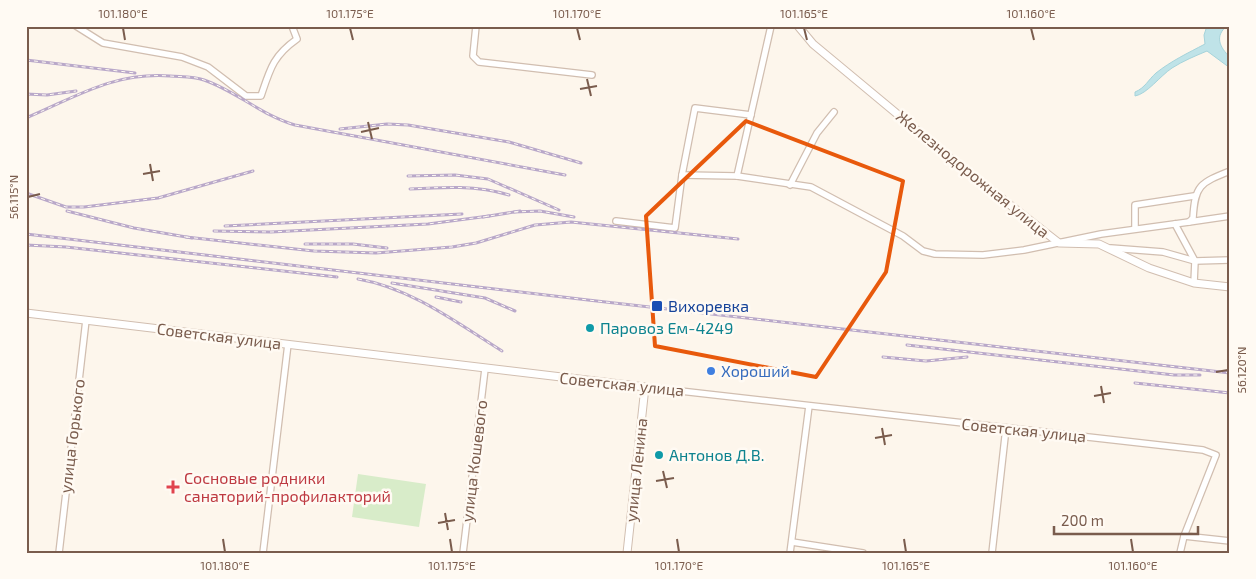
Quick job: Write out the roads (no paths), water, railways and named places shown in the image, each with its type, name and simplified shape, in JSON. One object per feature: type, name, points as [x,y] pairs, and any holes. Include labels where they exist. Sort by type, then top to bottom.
[{"type":"street","points":[[76,26],[103,43],[182,57],[208,67],[246,96],[261,96],[269,70],[281,51],[297,39],[292,26]]},
{"type":"street","points":[[476,26],[473,56],[479,62],[592,75]]},
{"type":"street","points":[[737,176],[770,26]]},
{"type":"street","name":"Железнодорожная улица","points":[[798,26],[813,44],[954,162],[1059,243],[1099,244],[1150,268],[1194,283],[1230,287]]},
{"type":"street","points":[[616,221],[675,228],[682,175],[695,108],[751,115]]},
{"type":"street","points":[[790,185],[817,133],[834,112]]},
{"type":"street","points":[[1189,222],[1192,218],[1194,196],[1200,187],[1210,179],[1230,171]]},
{"type":"street","points":[[682,175],[737,176],[811,187],[903,236],[923,251],[935,254],[983,256],[1135,229],[1230,216]]},
{"type":"street","points":[[1135,229],[1133,208],[1135,206],[1194,196]]},
{"type":"street","points":[[1175,224],[1194,261],[1194,283]]},
{"type":"street","points":[[1108,248],[1163,252],[1194,261],[1230,260]]},
{"type":"street","name":"Советская улица","points":[[26,313],[485,369],[1203,450],[1216,455],[1184,536]]},
{"type":"street","name":"улица Горького","points":[[60,553],[86,320]]},
{"type":"street","points":[[263,553],[288,344]]},
{"type":"street","name":"улица Кошевого","points":[[463,553],[485,369]]},
{"type":"street","name":"улица Ленина","points":[[627,553],[645,387]]},
{"type":"street","points":[[790,553],[809,406]]},
{"type":"street","points":[[992,553],[1006,428]]},
{"type":"street","points":[[1180,553],[1184,536],[1230,541]]},
{"type":"street","points":[[792,542],[863,553]]},
{"type":"water","points":[[1207,26],[1227,26],[1221,34],[1220,42],[1223,50],[1230,57],[1230,68],[1207,51],[1172,68],[1144,92],[1135,96],[1135,92],[1162,69],[1205,44],[1204,35]]},
{"type":"railway","points":[[26,60],[135,73]]},
{"type":"railway","points":[[26,118],[79,94],[113,82],[149,76],[191,77],[227,90],[271,115],[295,125],[565,175]]},
{"type":"railway","points":[[26,94],[47,95],[76,91]]},
{"type":"railway","points":[[340,129],[387,124],[408,125],[509,142],[581,163]]},
{"type":"railway","points":[[26,193],[66,207],[84,207],[158,198],[253,171]]},
{"type":"railway","points":[[408,176],[455,175],[488,179],[559,210]]},
{"type":"railway","points":[[410,189],[472,188],[509,195]]},
{"type":"railway","points":[[67,211],[134,228],[192,238]]},
{"type":"railway","points":[[483,217],[520,211]]},
{"type":"railway","points":[[514,212],[540,211],[574,217]]},
{"type":"railway","points":[[225,226],[462,214]]},
{"type":"railway","points":[[214,231],[271,232],[428,224],[489,216]]},
{"type":"railway","points":[[186,237],[314,251],[376,253],[452,247],[476,243],[535,225],[571,222],[738,239]]},
{"type":"railway","points":[[26,234],[1230,373]]},
{"type":"railway","points":[[305,244],[353,244],[387,248]]},
{"type":"railway","points":[[26,245],[66,247],[337,277]]},
{"type":"railway","points":[[358,279],[397,290],[415,298],[451,318],[502,351]]},
{"type":"railway","points":[[392,283],[485,298],[515,311]]},
{"type":"railway","points":[[436,297],[461,302]]},
{"type":"railway","points":[[907,345],[1174,375],[1200,375]]},
{"type":"railway","points":[[883,357],[926,361],[967,357]]},
{"type":"railway","points":[[1135,383],[1230,393]]},
{"type":"place","name":"Вихоревка","points":[[657,306]]},
{"type":"place","name":"Паровоз Ем-4249","points":[[590,328]]},
{"type":"place","name":"Хороший","points":[[711,371]]},
{"type":"place","name":"Антонов Д.В.","points":[[659,455]]},
{"type":"place","name":"Сосновые родники санаторий-профилакторий","points":[[173,487]]}]
